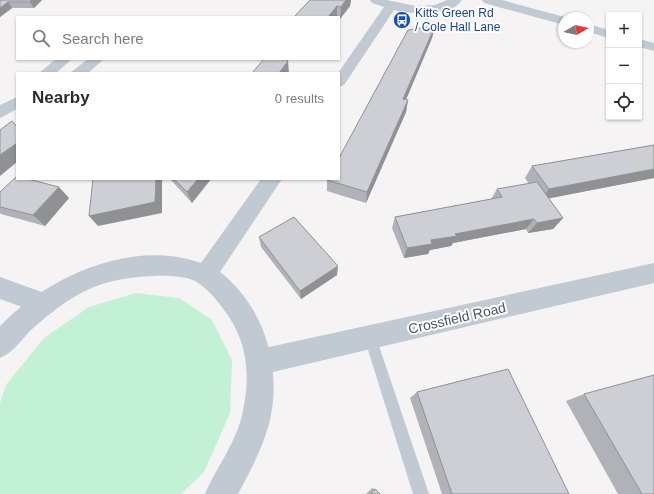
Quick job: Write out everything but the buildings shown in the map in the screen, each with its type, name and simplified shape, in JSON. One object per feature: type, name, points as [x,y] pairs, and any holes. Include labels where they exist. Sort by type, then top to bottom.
[{"type":"street","points":[[376,0],[391,6],[408,9],[433,9],[449,5],[456,0]]},
{"type":"street","points":[[488,0],[558,20]]},
{"type":"street","points":[[340,81],[391,6]]},
{"type":"street","points":[[594,30],[606,33]]},
{"type":"street","points":[[642,44],[654,47]]},
{"type":"street","points":[[48,72],[64,60]]},
{"type":"street","points":[[79,72],[96,60]]},
{"type":"street","points":[[0,113],[16,103]]},
{"type":"street","points":[[205,275],[271,180]]},
{"type":"street","points":[[0,345],[22,321],[44,304],[91,277],[136,266],[170,267],[185,269],[205,275],[227,293],[247,321],[254,338],[260,362],[257,412],[243,454],[221,494]]},
{"type":"street","name":"Crossfield Road","points":[[260,362],[654,273]]},
{"type":"street","points":[[0,288],[44,304]]},
{"type":"lane","points":[[370,337],[421,494]]},
{"type":"green space","points":[[136,293],[179,298],[212,320],[232,360],[230,413],[204,472],[181,494],[0,494],[0,403],[6,385],[44,338],[89,307]]},
{"type":"place","name":"Kitts Green Rd / Cole Hall Lane","points":[[402,20]]}]
